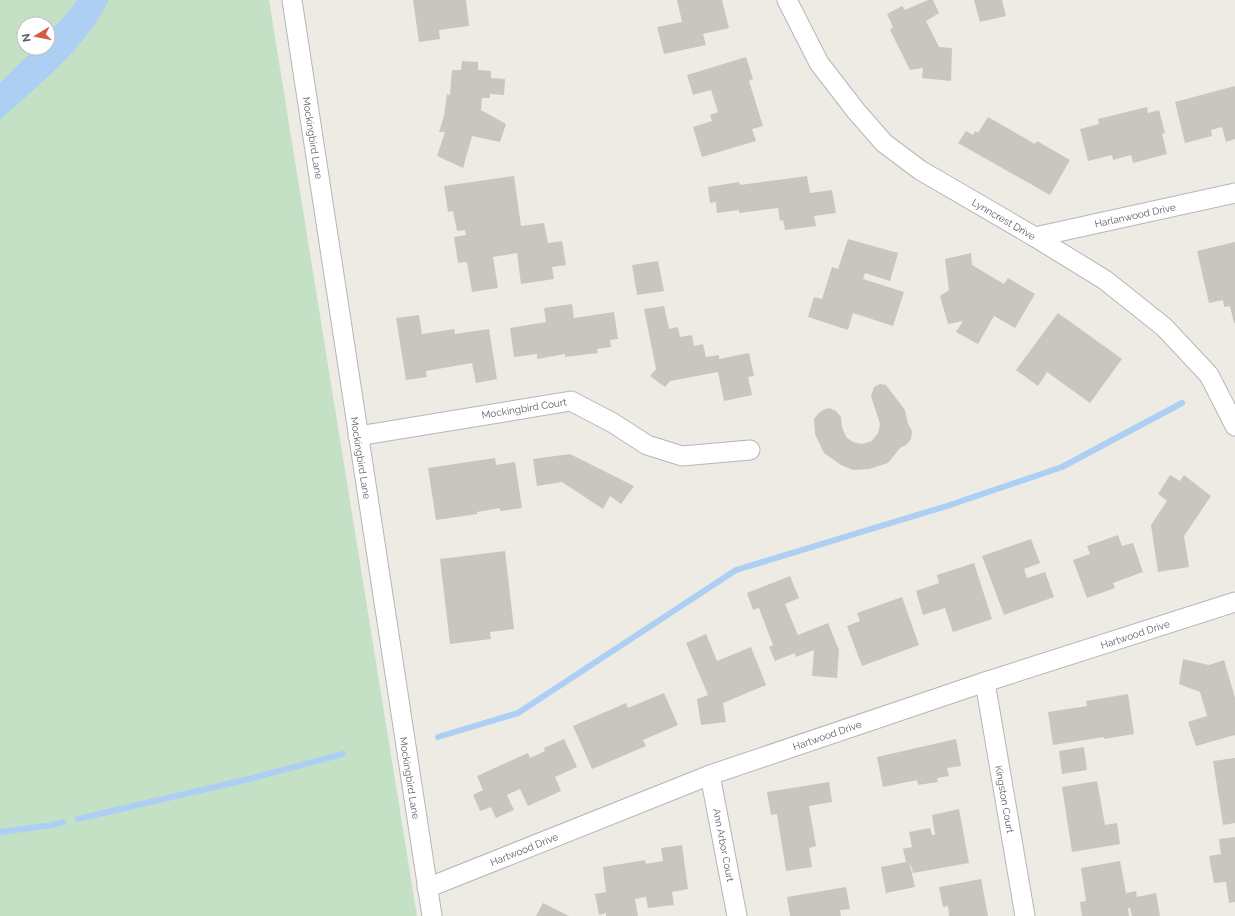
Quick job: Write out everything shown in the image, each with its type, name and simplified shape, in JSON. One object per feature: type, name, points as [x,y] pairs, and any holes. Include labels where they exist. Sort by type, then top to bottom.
[{"type":"street","name":"Mockingbird Lane","points":[[292,0],[432,916]]},
{"type":"street","name":"Lynncrest Drive","points":[[787,0],[819,63],[856,111],[884,143],[920,170],[1105,280],[1164,327],[1209,375],[1235,426]]},
{"type":"street","name":"Harlanwood Drive","points":[[1035,237],[1235,193]]},
{"type":"street","name":"Mockingbird Court","points":[[358,436],[571,400],[613,423],[647,445],[682,456],[750,450]]},
{"type":"street","name":"Hartwood Drive","points":[[427,888],[710,775],[985,682],[1235,602]]},
{"type":"street","name":"Kingston Court","points":[[985,682],[1025,916]]},
{"type":"street","name":"Ann Arbor Court","points":[[710,775],[737,916]]},
{"type":"green space","points":[[0,0],[269,0],[417,916],[0,916]]},
{"type":"water","points":[[77,0],[109,0],[99,18],[74,50],[60,65],[0,120],[0,83],[27,56],[56,56],[56,25]]},
{"type":"building","points":[[413,0],[466,0],[469,26],[439,30],[440,39],[419,42]]},
{"type":"building","points":[[677,0],[722,0],[729,28],[703,34],[706,45],[664,54],[657,27],[682,22]]},
{"type":"building","points":[[928,0],[933,0],[939,13],[926,21],[939,47],[952,48],[951,81],[922,78],[923,68],[910,70],[890,30],[893,27],[887,14],[902,6],[905,10]]},
{"type":"building","points":[[974,0],[1002,0],[1006,16],[980,22]]},
{"type":"building","points":[[746,57],[753,79],[749,81],[763,126],[752,129],[756,141],[702,157],[693,127],[712,121],[710,115],[718,112],[711,90],[693,95],[687,75]]},
{"type":"building","points":[[462,61],[478,62],[478,70],[491,71],[491,78],[505,79],[504,95],[490,94],[490,98],[482,98],[481,110],[506,124],[500,142],[472,136],[463,168],[437,156],[445,132],[439,132],[444,116],[447,94],[450,95],[452,70],[461,70]]},
{"type":"building","points":[[1235,86],[1235,139],[1226,142],[1222,127],[1211,130],[1212,136],[1185,143],[1175,102]]},
{"type":"building","points":[[1147,107],[1148,113],[1159,110],[1165,133],[1162,134],[1167,154],[1133,163],[1131,155],[1113,160],[1112,155],[1088,161],[1080,129],[1099,124],[1098,119]]},
{"type":"building","points":[[988,117],[1035,144],[1037,141],[1070,160],[1050,195],[958,143],[966,131],[973,135],[975,131],[978,133]]},
{"type":"building","points":[[514,176],[521,226],[544,223],[548,243],[562,241],[566,265],[552,267],[554,279],[521,284],[517,253],[493,257],[498,288],[472,292],[467,262],[458,263],[454,237],[466,235],[465,230],[457,231],[453,211],[448,212],[444,186]]},
{"type":"building","points":[[807,176],[810,193],[832,190],[836,213],[814,216],[816,226],[785,230],[783,220],[780,221],[778,208],[739,213],[739,210],[717,213],[716,202],[710,203],[708,187],[739,182],[740,185]]},
{"type":"building","points":[[848,239],[898,253],[890,281],[865,273],[863,279],[904,292],[893,326],[853,313],[848,330],[808,317],[814,297],[822,299],[832,267],[838,269]]},
{"type":"building","points":[[1235,242],[1234,323],[1230,306],[1224,307],[1223,300],[1209,303],[1197,251]]},
{"type":"building","points":[[971,253],[972,265],[1004,284],[1008,278],[1035,294],[1015,328],[994,316],[978,344],[956,332],[963,321],[948,324],[940,296],[949,290],[945,259]]},
{"type":"building","points":[[658,261],[664,291],[637,295],[632,265]]},
{"type":"building","points":[[572,304],[574,318],[614,312],[618,339],[610,340],[611,347],[597,349],[598,353],[565,357],[565,354],[537,359],[537,354],[514,357],[510,328],[546,322],[544,308]]},
{"type":"building","points":[[664,306],[669,329],[678,327],[680,337],[692,335],[694,346],[703,344],[706,357],[719,355],[719,359],[749,353],[754,376],[748,377],[752,395],[724,401],[718,372],[670,381],[665,387],[650,376],[656,369],[644,309]]},
{"type":"building","points":[[1058,313],[1122,359],[1090,403],[1047,372],[1038,386],[1016,370]]},
{"type":"building","points":[[419,315],[422,334],[454,329],[455,334],[489,329],[497,379],[476,383],[472,363],[426,371],[427,377],[406,380],[396,318]]},
{"type":"building","points":[[880,384],[886,385],[905,410],[908,424],[912,431],[911,439],[906,445],[900,448],[888,463],[869,469],[853,470],[841,465],[824,453],[815,434],[814,419],[823,410],[829,408],[836,411],[841,417],[842,427],[846,437],[853,442],[862,444],[872,441],[878,433],[880,424],[871,396],[874,387]]},
{"type":"building","points":[[570,454],[634,486],[621,504],[610,496],[603,509],[562,482],[537,486],[533,459]]},
{"type":"building","points":[[495,458],[496,465],[515,462],[522,508],[500,511],[500,508],[477,512],[477,514],[436,520],[428,468]]},
{"type":"building","points":[[1170,475],[1180,481],[1184,475],[1211,496],[1184,536],[1189,567],[1158,572],[1151,525],[1167,501],[1158,494]]},
{"type":"building","points":[[1118,535],[1122,546],[1133,543],[1143,572],[1113,583],[1115,588],[1087,598],[1073,560],[1090,554],[1087,546]]},
{"type":"building","points":[[1031,539],[1040,563],[1024,569],[1027,578],[1045,572],[1054,597],[1004,615],[982,556]]},
{"type":"building","points":[[505,551],[514,629],[490,632],[491,639],[450,644],[440,559]]},
{"type":"building","points":[[974,563],[992,619],[953,632],[945,608],[923,615],[916,591],[939,583],[937,575]]},
{"type":"building","points":[[790,576],[799,598],[785,604],[798,635],[828,623],[839,650],[837,678],[812,676],[814,650],[796,657],[795,653],[775,661],[769,647],[773,645],[759,608],[753,610],[747,593]]},
{"type":"building","points":[[902,597],[919,645],[862,666],[847,626],[860,621],[857,613]]},
{"type":"building","points":[[706,634],[717,661],[751,647],[766,685],[723,703],[726,722],[701,725],[697,699],[708,695],[686,643]]},
{"type":"building","points":[[1183,659],[1209,665],[1224,660],[1235,698],[1235,735],[1196,746],[1188,722],[1207,716],[1200,692],[1179,684]]},
{"type":"building","points":[[664,693],[678,725],[643,740],[646,746],[592,769],[573,726],[626,703],[628,708]]},
{"type":"building","points":[[1128,694],[1134,734],[1053,745],[1048,712],[1087,706],[1086,701]]},
{"type":"building","points":[[564,739],[577,767],[555,777],[561,791],[528,806],[520,789],[507,795],[514,810],[496,818],[491,807],[480,811],[473,795],[483,790],[477,776],[528,753],[530,758],[545,751],[544,748]]},
{"type":"building","points":[[956,739],[961,766],[947,768],[949,776],[937,778],[938,782],[918,785],[917,780],[883,787],[877,757]]},
{"type":"building","points":[[1084,747],[1087,770],[1062,774],[1059,751]]},
{"type":"building","points":[[1235,758],[1235,823],[1223,825],[1213,761]]},
{"type":"building","points":[[1097,781],[1105,825],[1117,823],[1120,844],[1072,852],[1062,787]]},
{"type":"building","points":[[829,782],[832,802],[809,806],[816,846],[809,848],[812,867],[786,871],[777,814],[771,815],[767,792]]},
{"type":"building","points":[[959,809],[969,863],[913,873],[910,865],[915,887],[886,893],[881,867],[906,862],[903,849],[912,847],[909,832],[930,828],[932,835],[935,835],[932,815]]},
{"type":"building","points":[[1235,837],[1235,902],[1229,903],[1226,882],[1214,883],[1209,856],[1221,854],[1219,839]]},
{"type":"building","points":[[682,845],[688,889],[672,892],[674,905],[648,908],[646,897],[635,899],[638,916],[606,916],[606,913],[599,915],[595,894],[606,892],[603,867],[645,860],[646,864],[663,861],[661,848]]},
{"type":"building","points":[[1120,861],[1126,893],[1136,891],[1137,897],[1156,893],[1160,916],[1132,916],[1130,908],[1128,908],[1129,916],[1082,916],[1080,902],[1086,901],[1081,868]]},
{"type":"building","points":[[981,879],[988,916],[949,916],[948,906],[943,907],[939,887]]},
{"type":"building","points":[[846,887],[850,909],[840,910],[841,916],[790,916],[787,897]]},
{"type":"building","points":[[543,903],[569,916],[536,916]]},
{"type":"waterway","points":[[438,737],[518,713],[736,570],[947,506],[1062,467],[1182,403]]},
{"type":"waterway","points":[[78,819],[249,779],[343,754]]},
{"type":"waterway","points":[[0,832],[52,825],[63,822]]}]
